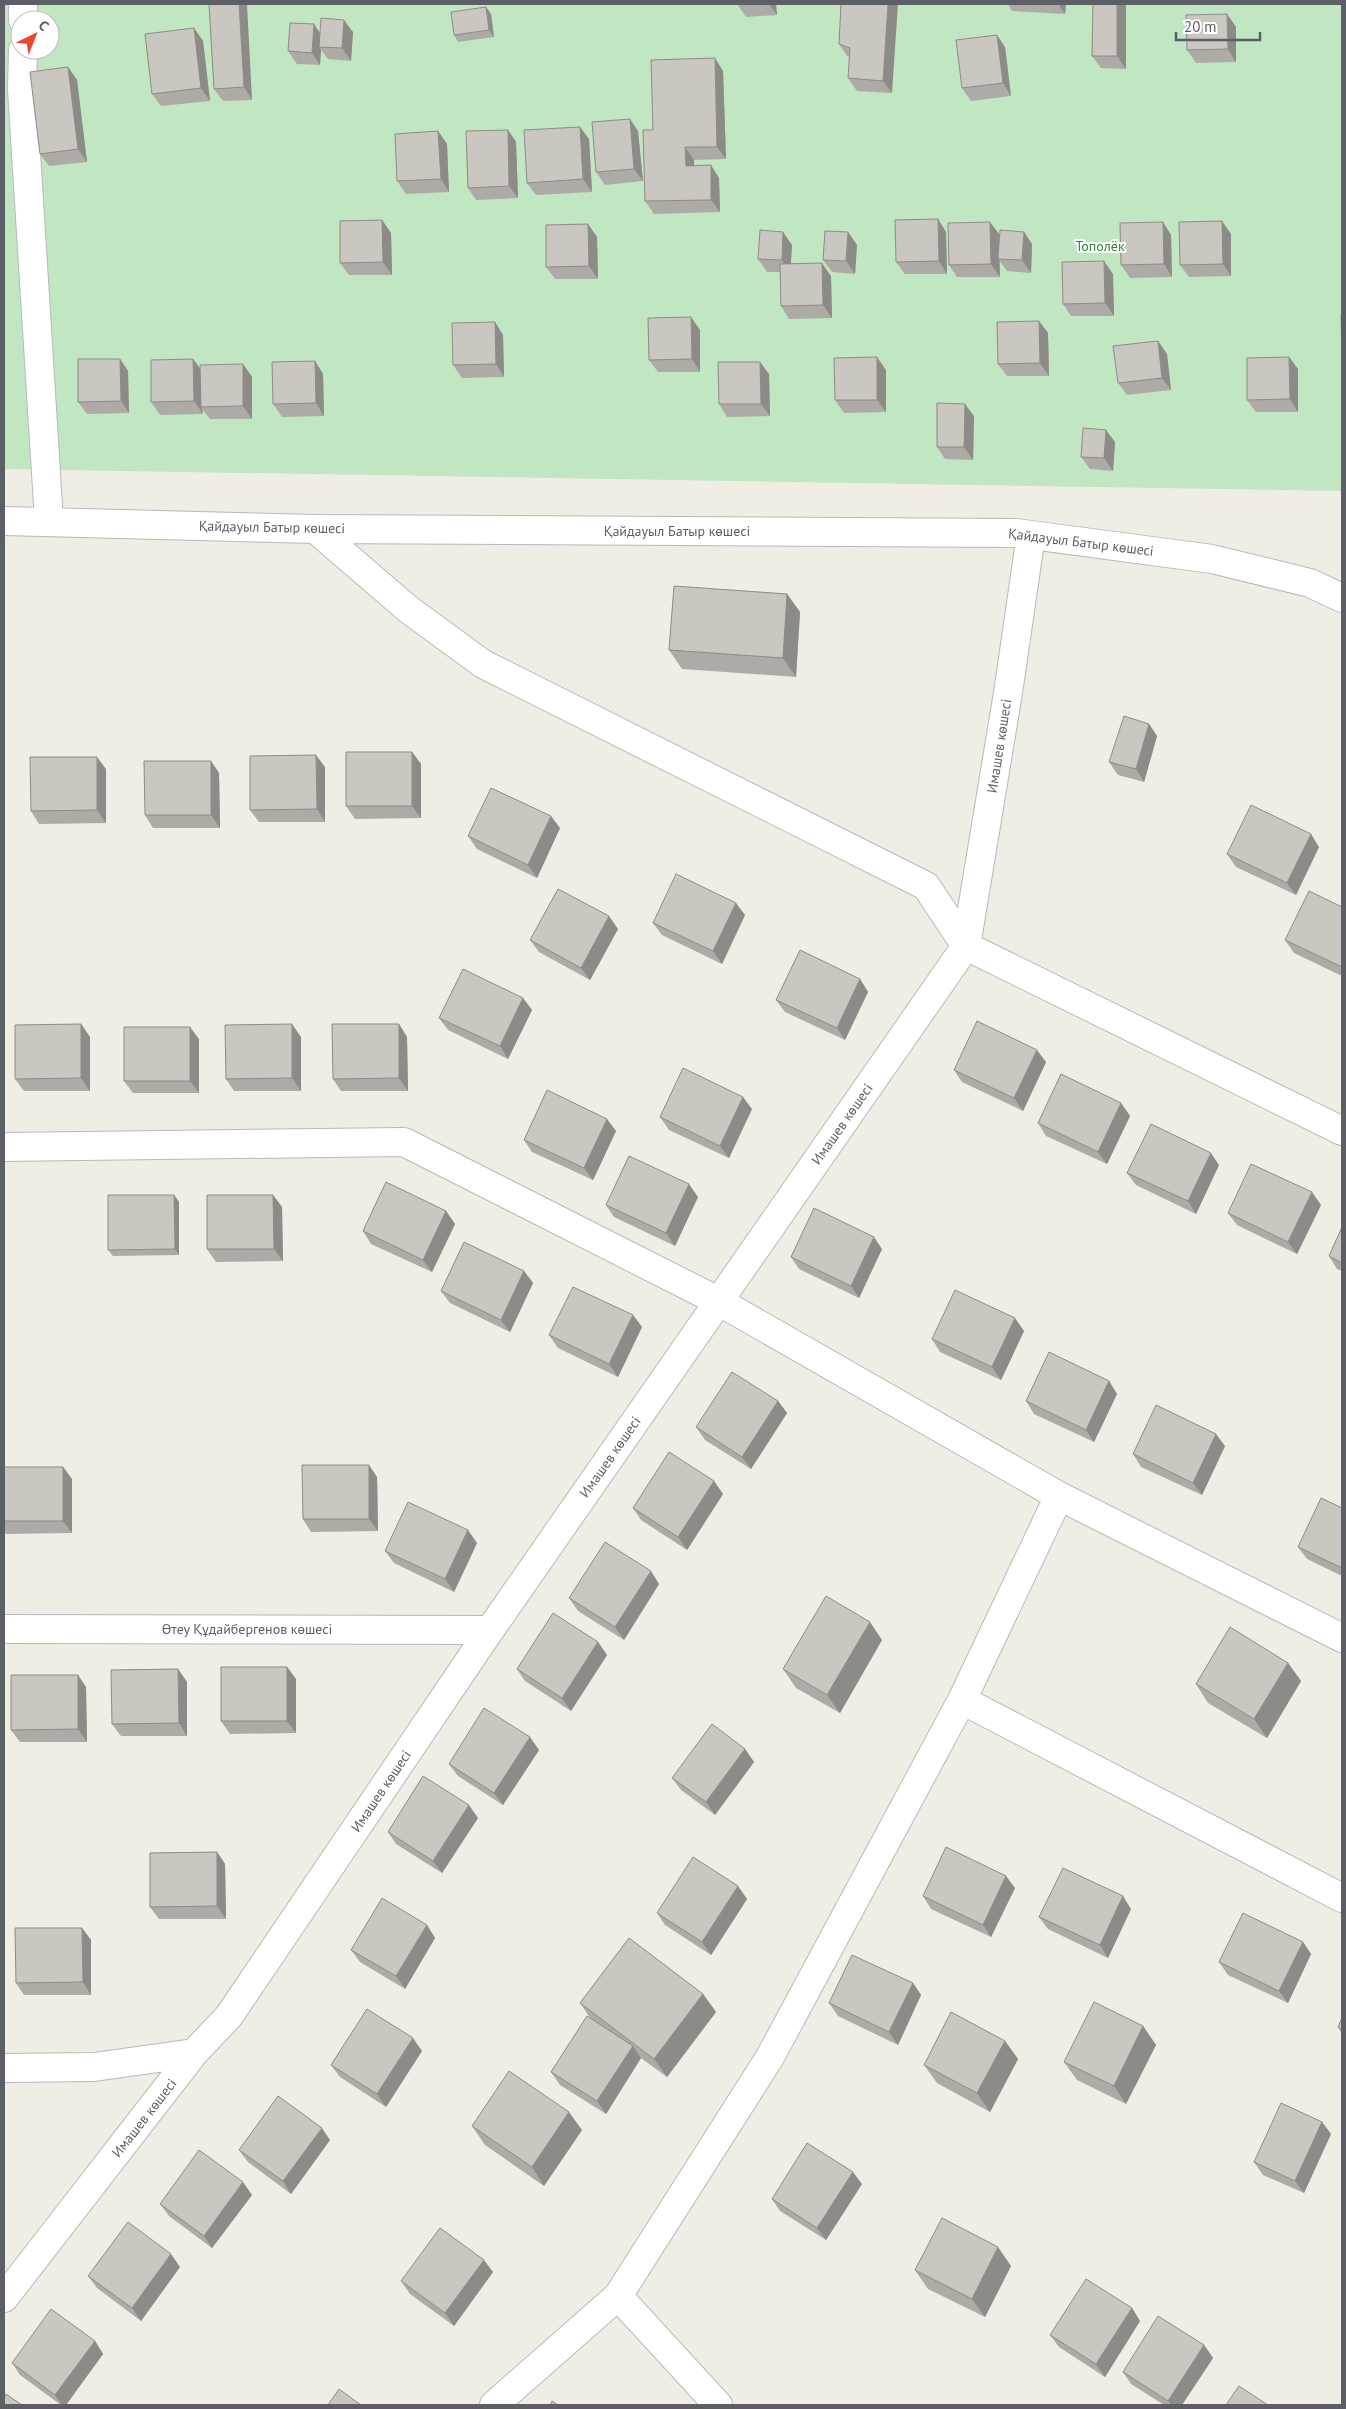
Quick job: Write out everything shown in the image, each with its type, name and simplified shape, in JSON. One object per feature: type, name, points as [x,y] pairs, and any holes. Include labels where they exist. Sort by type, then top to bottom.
[{"type":"street","points":[[23,60],[22,89],[49,521]]},
{"type":"street","name":"Қайдауыл Батыр көшесі","points":[[4,521],[315,529],[1006,533],[1212,559],[1310,583],[1342,598]]},
{"type":"street","points":[[315,529],[408,609],[483,664],[926,886],[966,946],[1342,1131]]},
{"type":"street","name":"Имашев көшесі","points":[[4,2298],[194,2053],[229,2016],[490,1630],[966,946],[1008,694],[1031,535]]},
{"type":"street","points":[[4,1147],[404,1142],[718,1301],[1059,1496],[1342,1638]]},
{"type":"street","points":[[494,2405],[618,2296],[770,2057],[962,1700],[1059,1496]]},
{"type":"street","name":"Өтеу Құдайбергенов көшесі","points":[[4,1629],[490,1630]]},
{"type":"street","points":[[962,1700],[1342,1898]]},
{"type":"street","points":[[4,2068],[94,2066],[194,2053]]},
{"type":"street","points":[[618,2296],[718,2405]]},
{"type":"green space","name":"Тополёк","points":[[4,4],[1342,4],[1342,491],[4,469]]},
{"type":"building","points":[[209,4],[239,4],[244,87],[214,89]]},
{"type":"building","points":[[841,4],[888,4],[883,81],[848,78],[850,48],[839,44]]},
{"type":"building","points":[[1093,4],[1117,4],[1117,56],[1092,56]]},
{"type":"building","points":[[486,7],[489,30],[454,35],[451,12]]},
{"type":"building","points":[[1227,14],[1228,49],[1187,50],[1186,15]]},
{"type":"building","points":[[321,18],[344,20],[342,48],[319,47]]},
{"type":"building","points":[[290,23],[314,24],[312,53],[288,51]]},
{"type":"building","points":[[194,28],[201,88],[152,94],[145,34]]},
{"type":"building","points":[[997,35],[1003,83],[962,88],[956,40]]},
{"type":"building","points":[[715,58],[717,147],[685,147],[686,166],[711,165],[711,200],[645,201],[643,130],[653,130],[651,60]]},
{"type":"building","points":[[68,67],[78,149],[40,154],[30,72]]},
{"type":"building","points":[[630,119],[634,169],[596,172],[592,122]]},
{"type":"building","points":[[580,127],[583,179],[527,183],[524,130]]},
{"type":"building","points":[[508,130],[509,186],[468,188],[466,131]]},
{"type":"building","points":[[438,131],[441,179],[397,181],[395,134]]},
{"type":"building","points":[[938,219],[939,261],[896,262],[895,220]]},
{"type":"building","points":[[382,220],[383,262],[340,263],[340,221]]},
{"type":"building","points":[[1222,221],[1223,264],[1180,265],[1179,222]]},
{"type":"building","points":[[990,222],[991,264],[949,265],[948,223]]},
{"type":"building","points":[[1163,222],[1164,264],[1121,265],[1120,223]]},
{"type":"building","points":[[588,224],[589,266],[546,267],[546,225]]},
{"type":"building","points":[[760,230],[783,232],[782,260],[758,259]]},
{"type":"building","points":[[1000,230],[1024,232],[1022,260],[998,259]]},
{"type":"building","points":[[825,231],[848,232],[846,261],[823,260]]},
{"type":"building","points":[[1104,261],[1105,303],[1063,304],[1062,262]]},
{"type":"building","points":[[822,263],[823,305],[781,306],[780,264]]},
{"type":"building","points":[[1341,315],[1342,315],[1342,357]]},
{"type":"building","points":[[691,317],[692,359],[649,360],[648,318]]},
{"type":"building","points":[[1039,321],[1040,363],[998,364],[997,322]]},
{"type":"building","points":[[495,322],[496,364],[453,365],[452,323]]},
{"type":"building","points":[[1158,341],[1162,378],[1118,383],[1113,346]]},
{"type":"building","points":[[877,357],[877,400],[835,400],[834,358]]},
{"type":"building","points":[[1289,357],[1290,399],[1247,400],[1247,358]]},
{"type":"building","points":[[78,359],[120,359],[121,401],[78,402]]},
{"type":"building","points":[[193,359],[194,401],[151,402],[151,360]]},
{"type":"building","points":[[315,361],[316,403],[273,404],[272,362]]},
{"type":"building","points":[[718,362],[760,362],[761,404],[719,404]]},
{"type":"building","points":[[243,364],[243,406],[201,407],[200,365]]},
{"type":"building","points":[[937,403],[965,404],[964,447],[937,447]]},
{"type":"building","points":[[1083,428],[1106,430],[1104,458],[1081,457]]},
{"type":"building","points":[[674,586],[787,594],[783,658],[669,650]]},
{"type":"building","points":[[1124,716],[1149,724],[1136,769],[1109,762]]},
{"type":"building","points":[[346,752],[412,752],[412,806],[346,806]]},
{"type":"building","points":[[316,755],[317,809],[250,810],[250,756]]},
{"type":"building","points":[[30,757],[97,757],[97,810],[31,811]]},
{"type":"building","points":[[144,761],[211,761],[211,815],[145,815]]},
{"type":"building","points":[[491,788],[551,816],[528,865],[468,836]]},
{"type":"building","points":[[1251,805],[1311,834],[1287,883],[1227,854]]},
{"type":"building","points":[[676,874],[736,903],[713,951],[653,923]]},
{"type":"building","points":[[558,889],[609,916],[581,968],[530,940]]},
{"type":"building","points":[[1309,891],[1342,907],[1342,967],[1285,940]]},
{"type":"building","points":[[800,950],[860,979],[837,1028],[776,1000]]},
{"type":"building","points":[[463,969],[523,998],[500,1046],[439,1018]]},
{"type":"building","points":[[977,1021],[1037,1050],[1014,1098],[954,1070]]},
{"type":"building","points":[[81,1024],[81,1078],[15,1079],[15,1025]]},
{"type":"building","points":[[292,1024],[292,1078],[226,1079],[225,1025]]},
{"type":"building","points":[[332,1024],[399,1024],[399,1078],[333,1079]]},
{"type":"building","points":[[124,1027],[190,1027],[190,1081],[124,1081]]},
{"type":"building","points":[[683,1068],[743,1097],[720,1146],[660,1117]]},
{"type":"building","points":[[1061,1074],[1121,1103],[1098,1152],[1038,1123]]},
{"type":"building","points":[[547,1090],[607,1119],[584,1168],[524,1140]]},
{"type":"building","points":[[1151,1124],[1211,1153],[1188,1201],[1127,1173]]},
{"type":"building","points":[[629,1156],[689,1184],[666,1233],[606,1205]]},
{"type":"building","points":[[1251,1164],[1312,1192],[1288,1242],[1228,1213]]},
{"type":"building","points":[[386,1182],[446,1211],[423,1260],[363,1231]]},
{"type":"building","points":[[108,1195],[174,1195],[175,1249],[108,1250]]},
{"type":"building","points":[[207,1195],[273,1195],[274,1249],[207,1249]]},
{"type":"building","points":[[814,1208],[874,1237],[851,1286],[791,1257]]},
{"type":"building","points":[[1342,1227],[1342,1263],[1329,1256]]},
{"type":"building","points":[[464,1242],[524,1271],[501,1320],[441,1291]]},
{"type":"building","points":[[573,1287],[633,1315],[609,1364],[549,1335]]},
{"type":"building","points":[[955,1290],[1015,1318],[992,1367],[932,1339]]},
{"type":"building","points":[[1049,1352],[1109,1381],[1086,1430],[1026,1401]]},
{"type":"building","points":[[732,1372],[778,1401],[742,1457],[696,1427]]},
{"type":"building","points":[[1156,1405],[1216,1434],[1193,1483],[1133,1454]]},
{"type":"building","points":[[669,1452],[714,1481],[678,1537],[633,1508]]},
{"type":"building","points":[[302,1465],[369,1465],[369,1519],[303,1519]]},
{"type":"building","points":[[4,1467],[63,1467],[63,1521],[4,1521]]},
{"type":"building","points":[[1321,1498],[1342,1508],[1342,1568],[1298,1547]]},
{"type":"building","points":[[408,1502],[468,1530],[445,1579],[385,1551]]},
{"type":"building","points":[[605,1542],[651,1571],[615,1627],[569,1598]]},
{"type":"building","points":[[826,1596],[870,1622],[827,1695],[783,1669]]},
{"type":"building","points":[[553,1613],[598,1642],[562,1698],[517,1669]]},
{"type":"building","points":[[1230,1627],[1288,1663],[1254,1719],[1196,1684]]},
{"type":"building","points":[[221,1667],[287,1667],[287,1721],[221,1721]]},
{"type":"building","points":[[178,1669],[179,1723],[112,1724],[111,1670]]},
{"type":"building","points":[[11,1675],[78,1675],[78,1729],[11,1730]]},
{"type":"building","points":[[484,1708],[530,1737],[494,1793],[449,1764]]},
{"type":"building","points":[[712,1724],[745,1749],[706,1802],[672,1778]]},
{"type":"building","points":[[423,1776],[469,1805],[433,1861],[388,1832]]},
{"type":"building","points":[[946,1847],[1006,1876],[983,1925],[923,1896]]},
{"type":"building","points":[[217,1852],[217,1906],[150,1907],[150,1853]]},
{"type":"building","points":[[693,1857],[738,1886],[702,1942],[657,1913]]},
{"type":"building","points":[[1063,1868],[1123,1896],[1100,1945],[1039,1917]]},
{"type":"building","points":[[382,1898],[427,1925],[396,1976],[351,1950]]},
{"type":"building","points":[[1243,1913],[1303,1942],[1279,1991],[1219,1962]]},
{"type":"building","points":[[15,1928],[82,1928],[83,1982],[16,1983]]},
{"type":"building","points":[[629,1938],[703,1994],[654,2059],[580,2003]]},
{"type":"building","points":[[852,1955],[913,1983],[889,2032],[829,2003]]},
{"type":"building","points":[[1094,2002],[1143,2026],[1114,2086],[1064,2062]]},
{"type":"building","points":[[367,2009],[413,2038],[377,2094],[331,2065]]},
{"type":"building","points":[[951,2012],[1005,2041],[977,2093],[924,2065]]},
{"type":"building","points":[[587,2016],[633,2046],[597,2101],[551,2072]]},
{"type":"building","points":[[1342,2018],[1342,2029],[1338,2027]]},
{"type":"building","points":[[509,2071],[569,2112],[532,2167],[472,2126]]},
{"type":"building","points":[[278,2096],[322,2128],[283,2181],[239,2150]]},
{"type":"building","points":[[1281,2103],[1322,2122],[1295,2181],[1254,2162]]},
{"type":"building","points":[[807,2143],[853,2172],[817,2228],[772,2199]]},
{"type":"building","points":[[199,2150],[243,2182],[204,2236],[160,2204]]},
{"type":"building","points":[[942,2218],[998,2247],[972,2299],[915,2270]]},
{"type":"building","points":[[128,2222],[171,2254],[132,2308],[88,2276]]},
{"type":"building","points":[[440,2228],[484,2260],[445,2313],[401,2281]]},
{"type":"building","points":[[1086,2279],[1132,2308],[1096,2364],[1050,2335]]},
{"type":"building","points":[[51,2309],[95,2341],[55,2395],[12,2363]]},
{"type":"building","points":[[1158,2316],[1204,2345],[1168,2401],[1123,2372]]},
{"type":"building","points":[[1239,2386],[1268,2405],[1226,2405]]},
{"type":"building","points":[[339,2389],[361,2405],[328,2405]]},
{"type":"building","points":[[6,2394],[22,2405],[4,2405]]},
{"type":"building","points":[[552,2401],[558,2405],[550,2405]]}]
